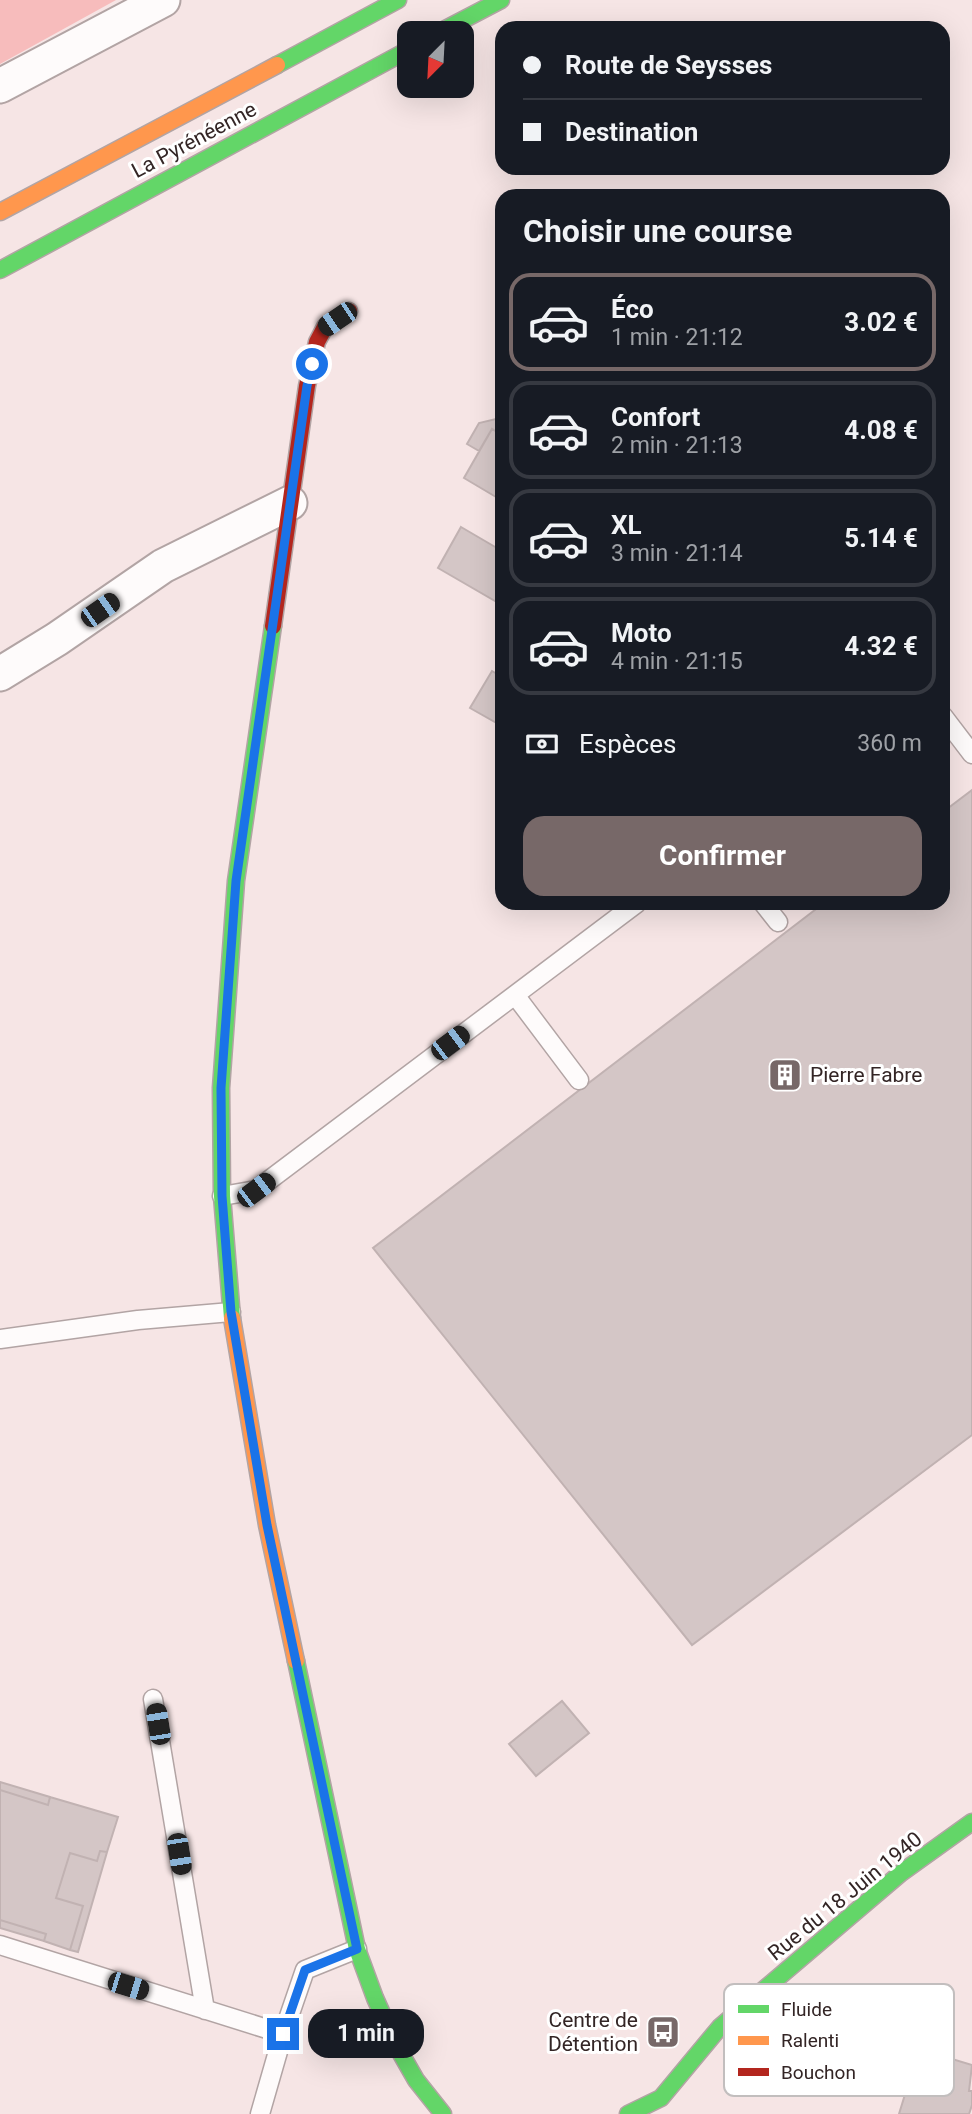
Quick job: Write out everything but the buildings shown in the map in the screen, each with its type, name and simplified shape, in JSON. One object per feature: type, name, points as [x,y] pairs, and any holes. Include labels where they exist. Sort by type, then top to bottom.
[{"type":"main road","name":"La Pyrénéenne","points":[[0,212],[398,0]]},
{"type":"main road","points":[[461,21],[502,0]]},
{"type":"main road","name":"La Pyrénéenne","points":[[0,270],[397,56]]},
{"type":"main road","points":[[349,311],[325,327],[317,342],[307,386],[290,503],[236,881],[221,1088],[222,1196],[231,1312],[267,1525],[357,1949],[371,1991],[414,2077],[443,2114]]},
{"type":"main road","name":"Rue du 18 Juin 1940","points":[[771,1984],[901,1873],[972,1822]]},
{"type":"main road","name":"Rue du 18 Juin 1940","points":[[628,2114],[659,2106],[724,2024]]},
{"type":"street","points":[[0,86],[163,0]]},
{"type":"street","points":[[0,674],[57,639],[163,566],[290,503]]},
{"type":"street","points":[[414,2077],[424,2114]]},
{"type":"lane","points":[[950,725],[972,754]]},
{"type":"lane","points":[[222,1196],[256,1190],[629,910]]},
{"type":"lane","points":[[769,910],[778,922]]},
{"type":"lane","points":[[515,995],[579,1080]]},
{"type":"lane","points":[[0,1339],[138,1320],[231,1312]]},
{"type":"lane","points":[[153,1699],[205,2010]]},
{"type":"lane","points":[[0,1945],[283,2034]]},
{"type":"lane","points":[[260,2114],[305,1970],[357,1949]]},
{"type":"shaded area","points":[[0,0],[116,0],[0,64]]},
{"type":"traffic: fast","points":[[277,65],[398,0]]},
{"type":"traffic: fast","points":[[461,21],[501,0]]},
{"type":"traffic: fast","points":[[0,270],[397,56]]},
{"type":"traffic: fast","points":[[232,1318],[222,1196],[221,1088],[236,881],[273,626]]},
{"type":"traffic: fast","points":[[296,1661],[357,1949],[396,2045],[416,2080],[443,2114]]},
{"type":"traffic: fast","points":[[771,1984],[901,1873],[972,1822]]},
{"type":"traffic: fast","points":[[628,2114],[661,2098],[724,2024]]},
{"type":"traffic: slow","points":[[0,212],[277,65]]},
{"type":"traffic: slow","points":[[232,1318],[267,1525],[296,1661]]},
{"type":"traffic: jam","points":[[273,626],[307,386],[317,342],[325,327],[349,311]]},
{"type":"place","name":"Pierre Fabre","points":[[785,1075]]},
{"type":"place","name":"Centre de Détention","points":[[663,2032]]},
{"type":"route","points":[[283,2034],[305,1970],[357,1949],[267,1525],[231,1312],[222,1196],[221,1088],[236,881],[312,364]]}]
